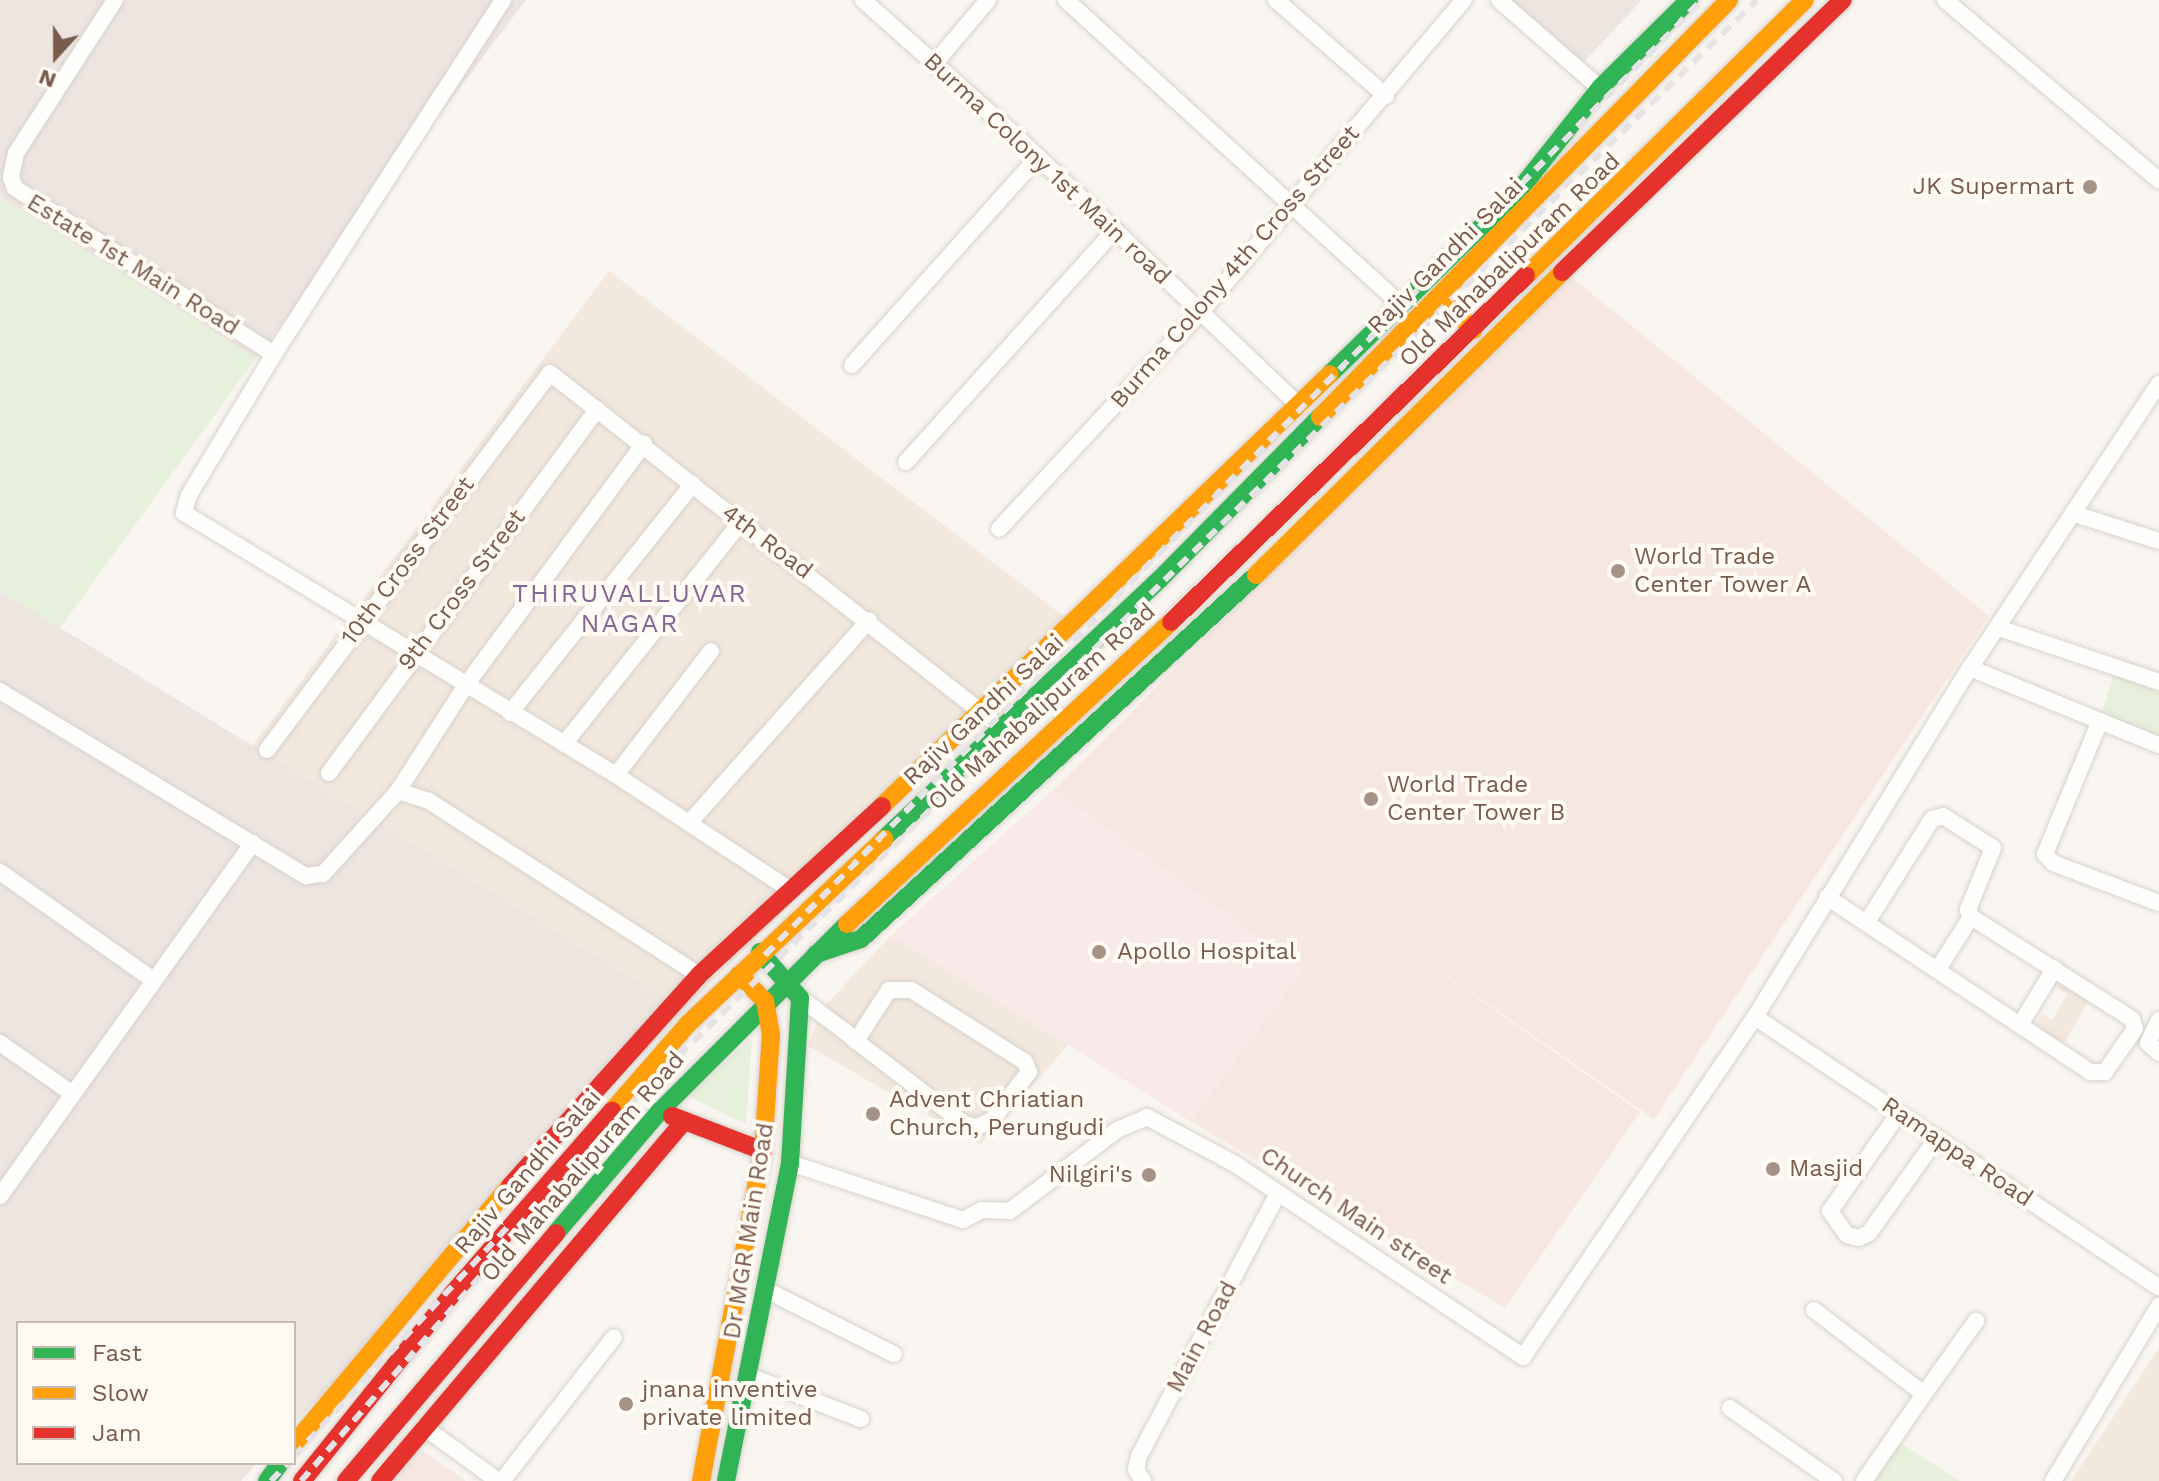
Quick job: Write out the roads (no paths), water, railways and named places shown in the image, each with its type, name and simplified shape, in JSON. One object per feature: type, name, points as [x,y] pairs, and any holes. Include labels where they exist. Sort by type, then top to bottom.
[{"type":"main road","points":[[296,1442],[588,1093],[699,975],[983,712],[1510,199],[1600,88],[1689,0]]},
{"type":"main road","name":"Rajiv Gandhi Salai","points":[[302,1481],[453,1293],[688,1024],[760,952],[1160,579],[1729,0]]},
{"type":"main road","name":"Old Mahabalipuram Road","points":[[346,1481],[660,1111],[765,1001],[1076,711],[1473,330],[1805,0]]},
{"type":"main road","points":[[811,956],[861,939],[1092,728],[1323,512],[1485,346],[1843,0]]},
{"type":"main road","points":[[1510,199],[1524,212]]},
{"type":"main road","points":[[1441,296],[1473,330]]},
{"type":"main road","points":[[760,952],[800,998]]},
{"type":"main road","points":[[739,975],[765,1001]]},
{"type":"main road","name":"Dr MGR Main Road","points":[[726,1481],[790,1163],[800,998]]},
{"type":"main road","name":"Dr MGR Main Road","points":[[701,1481],[763,1151],[771,1035],[765,1001]]},
{"type":"main road","points":[[660,1111],[763,1151]]},
{"type":"main road","points":[[380,1481],[684,1121]]},
{"type":"street","name":"Estate 1st Main Road","points":[[115,0],[16,153],[11,177],[15,188],[274,354]]},
{"type":"street","points":[[503,0],[274,354],[189,495],[184,513],[616,775],[789,889]]},
{"type":"street","name":"Burma Colony 1st Main road","points":[[863,0],[1038,157],[1113,232],[1299,406]]},
{"type":"street","points":[[935,63],[988,0]]},
{"type":"street","points":[[1066,0],[1400,304]]},
{"type":"street","points":[[1276,0],[1386,96]]},
{"type":"street","name":"Burma Colony 4th Cross Street","points":[[999,529],[1201,312],[1289,202],[1386,96],[1464,0]]},
{"type":"street","points":[[1499,0],[1600,88]]},
{"type":"street","points":[[1945,0],[2159,180]]},
{"type":"street","points":[[852,365],[1038,157]]},
{"type":"street","points":[[906,462],[1113,232]]},
{"type":"street","name":"4th Road","points":[[550,373],[869,620],[1000,728]]},
{"type":"street","name":"10th Cross Street","points":[[267,750],[550,373]]},
{"type":"street","points":[[1755,1017],[1970,668],[2158,387]]},
{"type":"street","name":"9th Cross Street","points":[[329,773],[597,409]]},
{"type":"street","points":[[0,691],[298,873],[323,874],[398,791],[466,685],[644,444]]},
{"type":"street","points":[[510,713],[693,484]]},
{"type":"street","points":[[2075,514],[2159,541]]},
{"type":"street","points":[[564,744],[741,522]]},
{"type":"street","points":[[689,823],[869,620]]},
{"type":"street","points":[[1999,628],[2159,682]]},
{"type":"street","points":[[616,775],[711,651]]},
{"type":"street","points":[[1970,668],[2159,745]]},
{"type":"street","points":[[1076,711],[1092,728]]},
{"type":"street","points":[[2100,721],[2045,854],[2053,863],[2159,903]]},
{"type":"street","points":[[398,791],[429,801],[699,975]]},
{"type":"street","points":[[1827,897],[2098,1075],[2135,1029],[2132,1019],[1971,917],[1968,910],[1993,848],[1943,816],[1932,819],[1867,922]]},
{"type":"street","points":[[0,1196],[70,1092],[253,843]]},
{"type":"street","points":[[0,872],[153,980]]},
{"type":"street","points":[[1938,969],[1971,917]]},
{"type":"street","points":[[2020,1025],[2054,969]]},
{"type":"street","points":[[800,998],[856,1041],[966,1125],[977,1127],[992,1120],[1029,1072],[1025,1062],[911,990],[889,990],[856,1041]]},
{"type":"street","name":"Ramappa Road","points":[[1755,1017],[2159,1287]]},
{"type":"street","name":"Church Main street","points":[[790,1163],[963,1220],[982,1210],[1010,1211],[1117,1130],[1147,1117],[1174,1127],[1278,1193],[1523,1357],[1755,1017]]},
{"type":"street","points":[[2159,1020],[2148,1043],[2159,1053]]},
{"type":"street","points":[[0,1043],[70,1092]]},
{"type":"street","points":[[1899,1113],[1830,1211],[1847,1235],[1859,1238],[1869,1233],[1937,1138]]},
{"type":"street","name":"Main Road","points":[[1143,1481],[1136,1469],[1139,1456],[1278,1193]]},
{"type":"street","points":[[766,1290],[894,1354]]},
{"type":"street","points":[[2053,1481],[2159,1306]]},
{"type":"street","points":[[1814,1310],[1924,1394]]},
{"type":"street","points":[[1864,1481],[1976,1321]]},
{"type":"street","points":[[424,1427],[500,1481],[614,1337]]},
{"type":"street","points":[[749,1376],[861,1419]]},
{"type":"street","points":[[1730,1408],[1834,1481]]},
{"type":"railway","points":[[765,955],[1702,0]]},
{"type":"railway","points":[[301,1481],[636,1098],[1757,0]]},
{"type":"railway","points":[[296,1454],[512,1222]]},
{"type":"railway","points":[[271,1481],[286,1465]]},
{"type":"place","name":"JK Supermart","points":[[2090,187]]},
{"type":"place","name":"World Trade Center Tower A","points":[[1618,571]]},
{"type":"place","name":"World Trade Center Tower B","points":[[1371,799]]},
{"type":"place","name":"Apollo Hospital","points":[[1099,952]]},
{"type":"place","name":"Advent Chriatian Church, Perungudi","points":[[873,1114]]},
{"type":"place","name":"Masjid","points":[[1773,1169]]},
{"type":"place","name":"Nilgiri's","points":[[1149,1175]]},
{"type":"place","name":"jnana inventive private limited","points":[[626,1404]]},
{"type":"district","name":"THIRUVALLUVAR NAGAR","points":[[630,609]]}]
